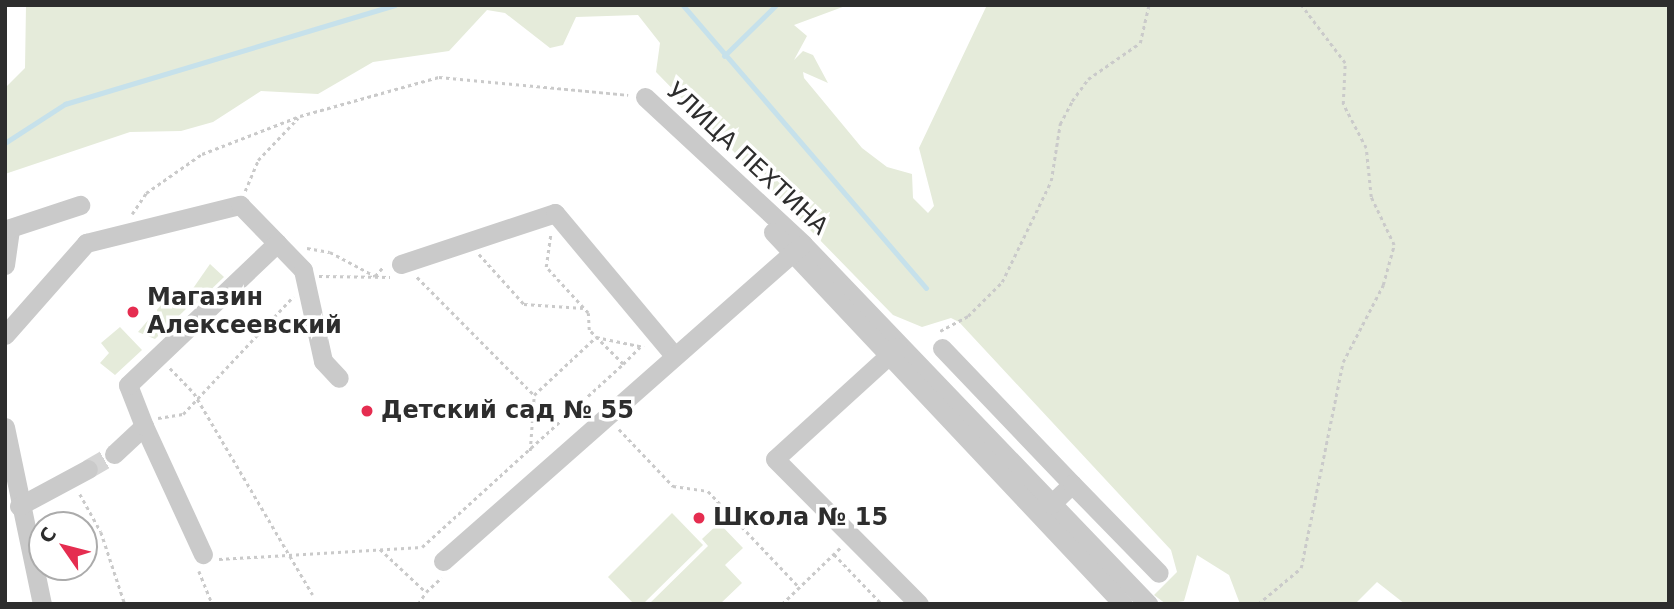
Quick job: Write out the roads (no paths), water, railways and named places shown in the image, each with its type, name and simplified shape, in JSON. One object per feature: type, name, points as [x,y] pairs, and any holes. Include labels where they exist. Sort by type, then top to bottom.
[{"type":"street","name":"УЛИЦА ПЕХТИНА","points":[[645,97],[798,249],[895,351],[1123,604]]},
{"type":"street","points":[[5,265],[10,228],[80,205]]},
{"type":"street","points":[[5,335],[86,243],[240,205],[303,270],[323,361],[339,378]]},
{"type":"street","points":[[400,269],[468,242],[555,213],[647,323],[664,352]]},
{"type":"street","points":[[206,563],[128,385],[277,243]]},
{"type":"street","points":[[444,568],[664,352],[798,249]]},
{"type":"street","points":[[940,340],[1072,484],[1159,573]]},
{"type":"street","name":"УЛИЦА ПЕХТИНА","points":[[895,351],[1051,504],[1148,604]]},
{"type":"street","points":[[895,351],[775,459],[919,604]]},
{"type":"street","points":[[114,454],[144,426]]},
{"type":"street","points":[[5,427],[19,506],[42,604]]},
{"type":"street","points":[[19,506],[80,474]]},
{"type":"street","points":[[1051,504],[1072,484]]},
{"type":"street","points":[[5,488],[32,604]]},
{"type":"waterway","points":[[5,143],[65,104],[394,5]]},
{"type":"waterway","points":[[683,5],[926,288]]},
{"type":"waterway","points":[[724,56],[776,5]]},
{"type":"tunnel","points":[[88,469],[114,454]]},
{"type":"place","name":"Магазин Алексеевский","points":[[133,312]]},
{"type":"place","name":"Детский сад № 55","points":[[367,411]]},
{"type":"place","name":"Школа № 15","points":[[699,518]]}]
